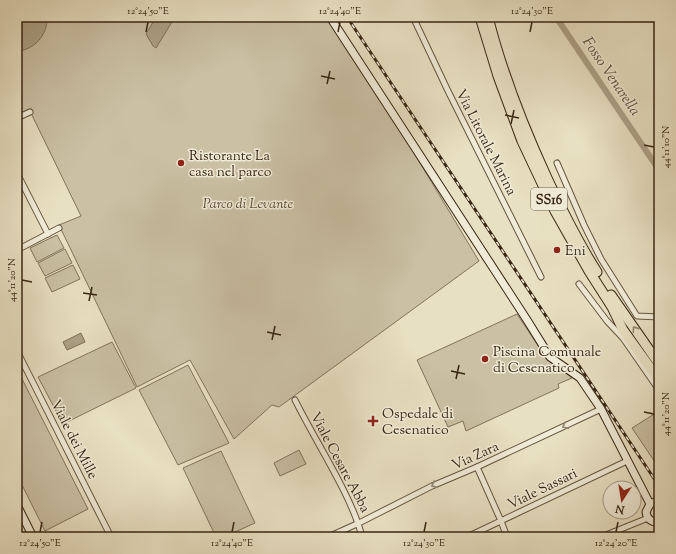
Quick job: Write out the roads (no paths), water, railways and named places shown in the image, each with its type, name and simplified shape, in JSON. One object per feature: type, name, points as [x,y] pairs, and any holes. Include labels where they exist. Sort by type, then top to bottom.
[{"type":"highway","name":"SS16","points":[[480,17],[498,76],[522,141],[555,211],[589,271],[612,307],[623,330],[659,380]]},
{"type":"highway","name":"SS16","points":[[488,17],[506,76],[530,141],[561,208],[616,303],[659,364]]},
{"type":"street","points":[[330,17],[550,357],[580,378],[601,409],[650,504]]},
{"type":"street","name":"Via Litorale Marina","points":[[413,17],[448,91],[541,277]]},
{"type":"street","points":[[17,118],[30,112]]},
{"type":"street","points":[[557,163],[584,225],[601,259],[637,316],[659,317]]},
{"type":"street","points":[[19,177],[48,234]]},
{"type":"street","points":[[17,250],[58,228]]},
{"type":"street","points":[[579,284],[607,321],[623,338],[659,390]]},
{"type":"street","name":"Viale dei Mille","points":[[17,351],[111,537]]},
{"type":"street","name":"Viale Cesare Abba","points":[[295,400],[311,431],[331,464],[359,523],[362,537]]},
{"type":"street","name":"Via Zara","points":[[328,537],[432,486],[477,467],[601,409]]},
{"type":"street","name":"Viale Sassari","points":[[467,537],[627,461]]},
{"type":"street","points":[[477,467],[502,521],[507,537]]},
{"type":"street","points":[[658,524],[648,518],[646,509],[650,504],[655,502],[659,503]]},
{"type":"street","points":[[17,504],[33,537]]},
{"type":"street","points":[[601,537],[648,518]]},
{"type":"waterway","name":"Fosso Venarella","points":[[556,17],[659,170]]},
{"type":"railway","points":[[347,17],[659,486]]},
{"type":"place","name":"Ristorante La casa nel parco","points":[[181,163]]},
{"type":"place","name":"Eni","points":[[557,250]]},
{"type":"place","name":"Piscina Comunale di Cesenatico","points":[[485,359]]},
{"type":"place","name":"Ospedale di Cesenatico","points":[[373,421]]},
{"type":"park label","name":"Parco di Levante","points":[[248,203]]}]
